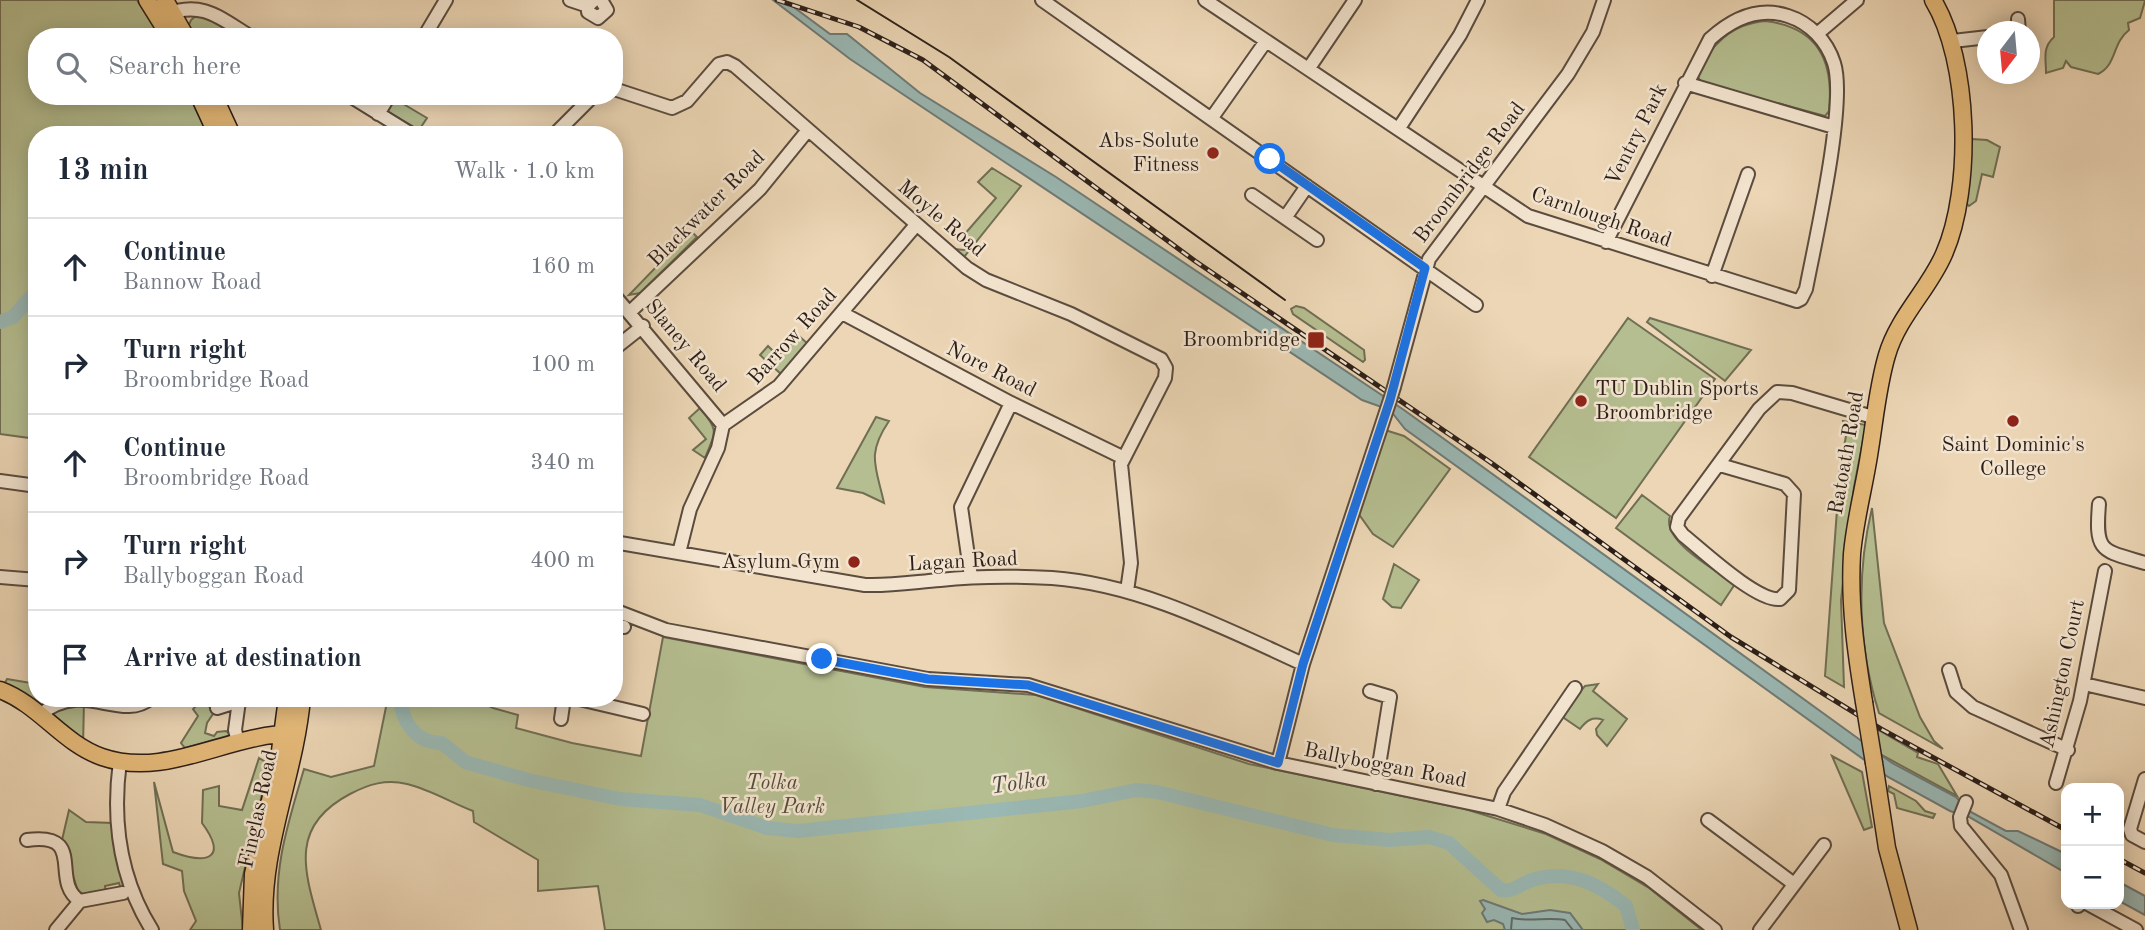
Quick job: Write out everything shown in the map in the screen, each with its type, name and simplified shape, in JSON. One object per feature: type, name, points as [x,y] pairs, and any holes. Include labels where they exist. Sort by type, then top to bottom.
[{"type":"main road","points":[[147,0],[166,9],[180,28]]},
{"type":"main road","name":"Ratoath Road","points":[[1909,930],[1887,848],[1864,702],[1853,624],[1852,555],[1891,342],[1941,261],[1952,228],[1961,175],[1963,127],[1953,41],[1946,21],[1933,0]]},
{"type":"main road","points":[[166,9],[169,28]]},
{"type":"main road","points":[[204,105],[213,126]]},
{"type":"main road","points":[[218,105],[228,126]]},
{"type":"main road","points":[[0,691],[28,704]]},
{"type":"main road","points":[[32,707],[75,744],[104,758],[120,761],[174,759],[238,742],[290,734]]},
{"type":"main road","name":"Finglas Road","points":[[265,930],[265,873],[290,734],[288,707]]},
{"type":"main road","name":"Finglas Road","points":[[251,930],[253,874],[299,707]]},
{"type":"street","points":[[429,28],[446,0]]},
{"type":"street","points":[[570,0],[591,3],[590,15],[601,18],[607,10],[601,0]]},
{"type":"street","points":[[1042,0],[1476,305]]},
{"type":"street","name":"Carnlough Road","points":[[1205,0],[1226,6],[1266,41],[1528,216],[1788,300],[1801,299],[1808,278],[1834,127]]},
{"type":"street","points":[[1309,68],[1355,0]]},
{"type":"street","points":[[1399,128],[1460,35],[1478,0]]},
{"type":"street","name":"Broombridge Road","points":[[1278,763],[1303,664],[1344,536],[1351,526],[1351,514],[1395,384],[1425,268],[1435,249],[1481,187],[1569,74],[1593,32],[1604,0]]},
{"type":"street","points":[[1834,127],[1837,99],[1835,66],[1818,34],[1857,0]]},
{"type":"street","points":[[166,9],[195,4],[236,28]]},
{"type":"street","name":"Ventry Park","points":[[1606,242],[1685,83],[1710,39],[1759,6],[1790,16],[1818,34]]},
{"type":"street","points":[[1953,41],[1977,38]]},
{"type":"street","points":[[1211,119],[1266,41]]},
{"type":"street","name":"Moyle Road","points":[[623,92],[672,108],[687,101],[713,69],[727,62],[967,268],[986,280],[1071,314],[1161,359],[1166,368],[1165,378],[1124,458]]},
{"type":"street","name":"Ventry Park","points":[[1685,83],[1834,127]]},
{"type":"street","points":[[364,105],[398,126]]},
{"type":"street","points":[[378,114],[384,105]]},
{"type":"street","points":[[563,126],[584,105]]},
{"type":"street","name":"Blackwater Road","points":[[631,311],[760,190],[807,131]]},
{"type":"street","points":[[1712,276],[1748,174]]},
{"type":"street","points":[[1285,218],[1307,186]]},
{"type":"street","points":[[1252,195],[1317,240]]},
{"type":"street","name":"Barrow Road","points":[[723,425],[779,386],[916,225]]},
{"type":"street","name":"Slaney Road","points":[[623,303],[723,425]]},
{"type":"street","name":"Nore Road","points":[[842,313],[1011,403],[1124,458]]},
{"type":"street","points":[[623,342],[643,326]]},
{"type":"street","points":[[1720,465],[1785,484],[1794,494],[1789,590],[1780,599],[1768,598],[1747,585],[1677,527],[1679,518],[1759,409],[1777,392],[1792,393],[1875,418]]},
{"type":"street","points":[[971,577],[961,507],[1011,403]]},
{"type":"street","points":[[679,553],[690,509],[718,448],[723,425]]},
{"type":"street","points":[[1124,458],[1120,477],[1131,563],[1127,591]]},
{"type":"street","points":[[0,481],[28,485]]},
{"type":"street","points":[[2099,504],[2097,539],[2102,548],[2145,563]]},
{"type":"street","name":"Lagan Road","points":[[623,544],[865,585],[887,586],[971,577],[1054,578],[1127,591],[1172,607],[1303,664]]},
{"type":"street","name":"Ashington Court","points":[[2056,783],[2068,750],[2084,684],[2105,571]]},
{"type":"street","points":[[0,577],[28,579]]},
{"type":"street","name":"Ballyboggan Road","points":[[623,613],[666,629],[918,677],[1028,685],[1278,763],[1498,809],[1545,825],[1612,857],[1647,877],[1715,930]]},
{"type":"street","points":[[1949,670],[1956,692],[1973,707],[2068,750]]},
{"type":"street","points":[[2084,684],[2145,698]]},
{"type":"street","points":[[1498,809],[1504,792],[1576,688]]},
{"type":"street","points":[[1370,691],[1390,697],[1376,784]]},
{"type":"street","points":[[41,714],[53,707]]},
{"type":"street","points":[[238,742],[235,730],[242,707]]},
{"type":"street","points":[[561,719],[563,707]]},
{"type":"street","points":[[613,707],[643,714]]},
{"type":"street","points":[[120,761],[115,806],[121,846],[130,886],[152,930]]},
{"type":"street","points":[[2145,779],[2130,829],[2132,835],[2145,842]]},
{"type":"street","points":[[1966,802],[1960,817],[1961,826],[2001,875],[2021,930]]},
{"type":"street","points":[[1708,820],[1794,884]]},
{"type":"street","points":[[27,840],[46,838],[58,844],[70,888],[74,897],[80,901]]},
{"type":"street","points":[[1760,930],[1824,845]]},
{"type":"street","points":[[56,930],[80,901],[123,893]]},
{"type":"street","points":[[2091,909],[2136,930]]},
{"type":"green space","points":[[0,0],[137,0],[154,28],[28,28],[28,105],[194,105],[204,126],[28,126],[28,438],[0,434]]},
{"type":"green space","points":[[2054,0],[2145,1],[2140,18],[2128,23],[2129,30],[2120,41],[2112,60],[2098,74],[2071,67],[2066,61],[2063,68],[2046,73],[2046,49],[2054,37]]},
{"type":"green space","points":[[198,14],[204,15],[224,28],[188,28],[191,20]]},
{"type":"green space","points":[[1765,21],[1798,31],[1810,39],[1819,50],[1829,77],[1829,111],[1825,116],[1702,83],[1698,77],[1708,55],[1723,38],[1742,27]]},
{"type":"green space","points":[[391,105],[405,105],[427,118],[422,126],[412,126],[387,111]]},
{"type":"green space","points":[[1972,139],[1987,140],[2000,147],[1993,177],[1982,174],[1976,201],[1969,206],[1965,202],[1967,153]]},
{"type":"green space","points":[[992,168],[1021,186],[964,257],[955,249],[964,250],[969,243],[963,236],[996,198],[978,182]]},
{"type":"green space","points":[[691,231],[697,237],[640,293],[629,295]]},
{"type":"green space","points":[[1296,306],[1304,308],[1364,350],[1365,360],[1363,362],[1293,314],[1291,309]]},
{"type":"green space","points":[[1628,318],[1715,379],[1616,518],[1529,457]]},
{"type":"green space","points":[[1650,318],[1751,350],[1725,381],[1647,322]]},
{"type":"green space","points":[[799,336],[808,344],[781,374],[760,355],[768,346],[778,356]]},
{"type":"green space","points":[[700,408],[714,431],[705,458],[693,450],[706,439],[689,418]]},
{"type":"green space","points":[[876,417],[889,421],[875,452],[876,470],[884,503],[863,493],[837,488]]},
{"type":"green space","points":[[1843,421],[1866,425],[1854,487],[1841,600],[1844,687],[1825,676],[1840,468],[1846,436]]},
{"type":"green space","points":[[1385,430],[1404,436],[1450,469],[1393,547],[1373,534],[1358,513]]},
{"type":"green space","points":[[1642,495],[1670,516],[1669,526],[1682,545],[1735,584],[1721,605],[1616,528]]},
{"type":"green space","points":[[1872,508],[1884,623],[1920,717],[1934,741],[1943,749],[1879,713],[1867,663],[1862,611],[1863,559]]},
{"type":"green space","points":[[1394,564],[1419,580],[1401,608],[1392,607],[1383,599]]},
{"type":"green space","name":"Tolka Valley Park","points":[[663,637],[925,687],[1036,695],[1249,764],[1465,809],[1546,834],[1600,859],[1649,888],[1702,930],[605,930],[598,886],[538,891],[538,860],[474,822],[473,811],[424,789],[385,782],[350,794],[330,807],[317,821],[309,837],[307,871],[321,930],[280,930],[279,868],[304,769],[331,777],[374,766],[386,707],[491,707],[518,715],[516,728],[572,743],[641,756]]},
{"type":"green space","points":[[7,679],[28,682],[28,707],[84,707],[83,748],[1,690]]},
{"type":"green space","points":[[1598,684],[1593,691],[1627,719],[1607,746],[1597,735],[1596,729],[1603,720],[1590,720],[1580,729],[1564,718],[1565,709],[1585,686]]},
{"type":"green space","points":[[209,707],[215,711],[207,723],[205,733],[214,736],[217,732],[226,731],[231,735],[185,748],[181,743],[198,716],[193,709]]},
{"type":"green space","points":[[1875,728],[1918,753],[1917,757],[1938,764],[1957,796],[1878,753]]},
{"type":"green space","points":[[1832,756],[1862,772],[1872,827],[1864,830]]},
{"type":"green space","points":[[259,758],[269,764],[239,893],[243,930],[190,930],[196,921],[184,891],[182,871],[163,864],[154,782],[173,852],[204,858],[210,856],[213,844],[202,823],[203,790],[219,786],[219,806],[242,810]]},
{"type":"green space","points":[[1889,786],[1916,801],[1925,811],[1935,814],[1933,818],[1897,808],[1894,794],[1888,791]]},
{"type":"green space","points":[[69,810],[86,822],[113,823],[124,888],[121,890],[119,883],[105,886],[106,893],[79,895],[62,840]]},
{"type":"water","points":[[773,0],[784,0],[830,34],[847,34],[920,93],[1056,177],[1404,410],[1892,763],[1956,797],[1969,811],[2006,831],[2018,831],[2061,852],[2061,870],[1969,817],[1950,811],[1888,777],[1405,429],[1390,410],[1362,400],[850,59]]},
{"type":"water","points":[[2124,885],[2145,896],[2145,915],[2124,904]]},
{"type":"water","points":[[1480,901],[1522,914],[1550,910],[1570,913],[1583,930],[1505,930],[1503,924],[1494,920],[1487,922],[1482,913],[1485,909]]},
{"type":"waterway","name":"Tolka","points":[[0,322],[13,317],[28,300]]},
{"type":"waterway","name":"Tolka","points":[[401,707],[412,730],[425,739],[442,743],[465,762],[528,780],[620,799],[700,805],[767,828],[798,831],[1082,801],[1136,790],[1157,792],[1333,835],[1389,840],[1429,837],[1449,843],[1501,890],[1514,889],[1528,882],[1558,876],[1594,885],[1626,906],[1633,930]]},
{"type":"waterway","name":"Tolka","points":[[1629,930],[1632,925]]},
{"type":"tram line","points":[[857,0],[949,57],[1285,300]]},
{"type":"railway","points":[[777,0],[859,27],[923,60],[1195,261],[1490,462],[1731,637],[1881,729],[2061,827]]},
{"type":"railway","points":[[2124,862],[2145,873]]},
{"type":"place","name":"Abs-Solute Fitness","points":[[1213,153]]},
{"type":"place","name":"Broombridge","points":[[1316,340]]},
{"type":"place","name":"TU Dublin Sports Broombridge","points":[[1581,401]]},
{"type":"place","name":"Saint Dominic's College","points":[[2013,421]]},
{"type":"place","name":"Asylum Gym","points":[[854,562]]},
{"type":"route","points":[[822,659],[928,679],[1028,685],[1278,763],[1303,664],[1344,536],[1351,526],[1351,514],[1390,400],[1425,268],[1270,159]]}]
